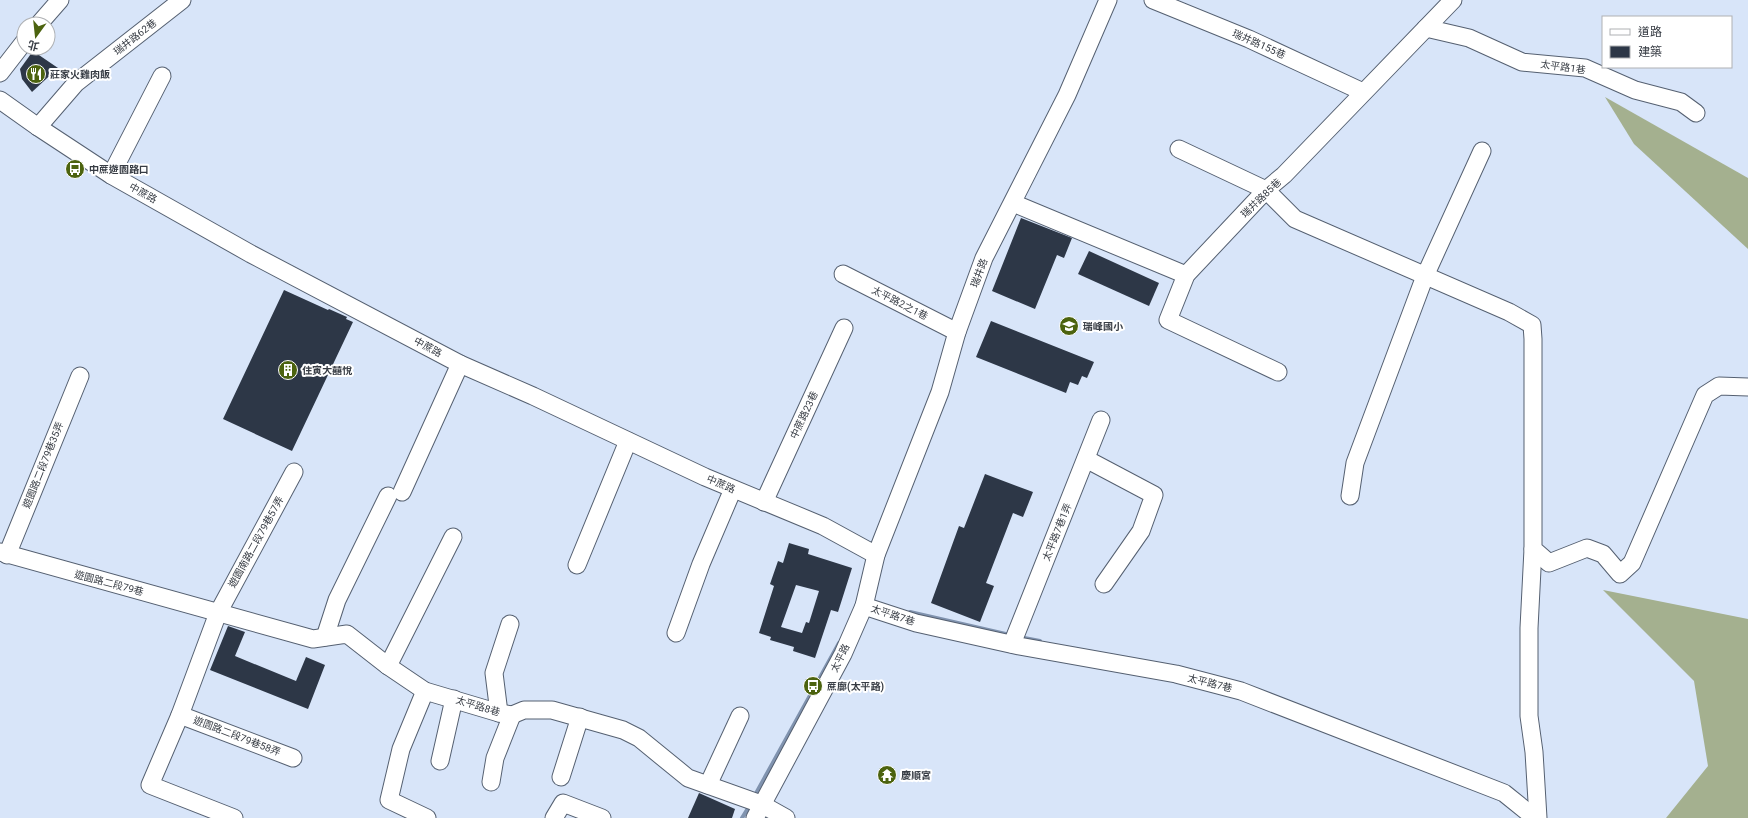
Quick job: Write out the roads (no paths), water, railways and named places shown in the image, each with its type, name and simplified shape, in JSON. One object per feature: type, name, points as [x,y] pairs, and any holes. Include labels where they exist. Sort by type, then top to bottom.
[{"type":"street","points":[[46,16],[60,0]]},
{"type":"street","name":"瑞井路62巷","points":[[38,127],[76,83],[182,0]]},
{"type":"street","name":"瑞井路","points":[[876,556],[940,392],[957,332],[984,258],[1067,95],[1108,0]]},
{"type":"street","name":"瑞井路155巷","points":[[1153,0],[1249,39],[1363,92]]},
{"type":"street","name":"瑞井路85巷","points":[[1278,372],[1168,320],[1186,275],[1266,190],[1284,175],[1453,0]]},
{"type":"street","name":"太平路1巷","points":[[1426,28],[1469,38],[1522,62],[1585,68],[1635,90],[1681,102],[1696,113]]},
{"type":"street","points":[[0,72],[16,52]]},
{"type":"street","points":[[111,175],[162,76]]},
{"type":"street","name":"中蔗路","points":[[0,100],[111,175],[251,254],[460,364],[733,489],[823,526],[876,556]]},
{"type":"street","points":[[1179,149],[1266,190],[1295,219],[1508,312],[1532,325],[1533,549],[1529,628],[1529,716],[1534,752],[1537,818]]},
{"type":"street","points":[[1350,496],[1355,463],[1425,276],[1482,151]]},
{"type":"street","points":[[1013,203],[1186,275]]},
{"type":"street","name":"太平路2之1巷","points":[[843,274],[957,332]]},
{"type":"street","name":"中蔗路23巷","points":[[764,502],[844,328]]},
{"type":"street","points":[[325,638],[338,600],[395,494],[460,364]]},
{"type":"street","name":"遊園路二段79巷35弄","points":[[4,553],[80,376]]},
{"type":"street","points":[[1533,549],[1549,562],[1587,548],[1603,554],[1620,574],[1632,563],[1706,395],[1719,386],[1748,387]]},
{"type":"street","name":"太平路7巷1弄","points":[[1012,644],[1101,420]]},
{"type":"street","points":[[577,564],[628,441]]},
{"type":"street","points":[[1086,459],[1154,495],[1141,531],[1104,584]]},
{"type":"street","name":"遊園南路二段79巷57弄","points":[[218,613],[294,472]]},
{"type":"street","points":[[676,633],[701,564],[733,489]]},
{"type":"street","points":[[388,666],[453,537]]},
{"type":"street","name":"遊園路二段79巷","points":[[4,553],[218,613]]},
{"type":"street","name":"太平路","points":[[758,811],[843,654],[864,606],[876,556]]},
{"type":"street","name":"太平路7巷","points":[[864,606],[916,623],[1012,644],[1176,674],[1241,691],[1504,793],[1537,818]]},
{"type":"street","name":"太平路8巷","points":[[218,613],[313,639],[347,634],[388,666],[425,691],[506,714],[524,710],[552,710],[623,730],[639,738],[688,778],[708,785],[758,811],[786,818]]},
{"type":"street","name":"遊園路二段79巷58弄","points":[[218,613],[180,714],[150,785],[234,818]]},
{"type":"street","points":[[491,782],[495,758],[506,714],[494,673],[510,624]]},
{"type":"street","points":[[425,691],[401,749],[389,800],[427,818]]},
{"type":"street","points":[[440,762],[454,699]]},
{"type":"street","name":"遊園路二段79巷58弄","points":[[180,714],[293,758]]},
{"type":"street","points":[[708,785],[740,716]]},
{"type":"street","points":[[561,777],[580,717]]},
{"type":"street","points":[[554,818],[562,803],[602,818]]},
{"type":"waterway","points":[[910,612],[1010,635]]},
{"type":"waterway","points":[[1019,637],[1040,641]]},
{"type":"waterway","points":[[754,797],[839,643]]},
{"type":"waterway","points":[[742,818],[750,805]]},
{"type":"place","name":"莊家火雞肉飯","points":[[36,74]]},
{"type":"place","name":"中蔗遊園路口","points":[[75,169]]},
{"type":"place","name":"瑞峰國小","points":[[1069,326]]},
{"type":"place","name":"住寅大囍悅","points":[[288,370]]},
{"type":"place","name":"蔗廍(太平路)","points":[[813,686]]},
{"type":"place","name":"慶順宮","points":[[887,775]]}]
